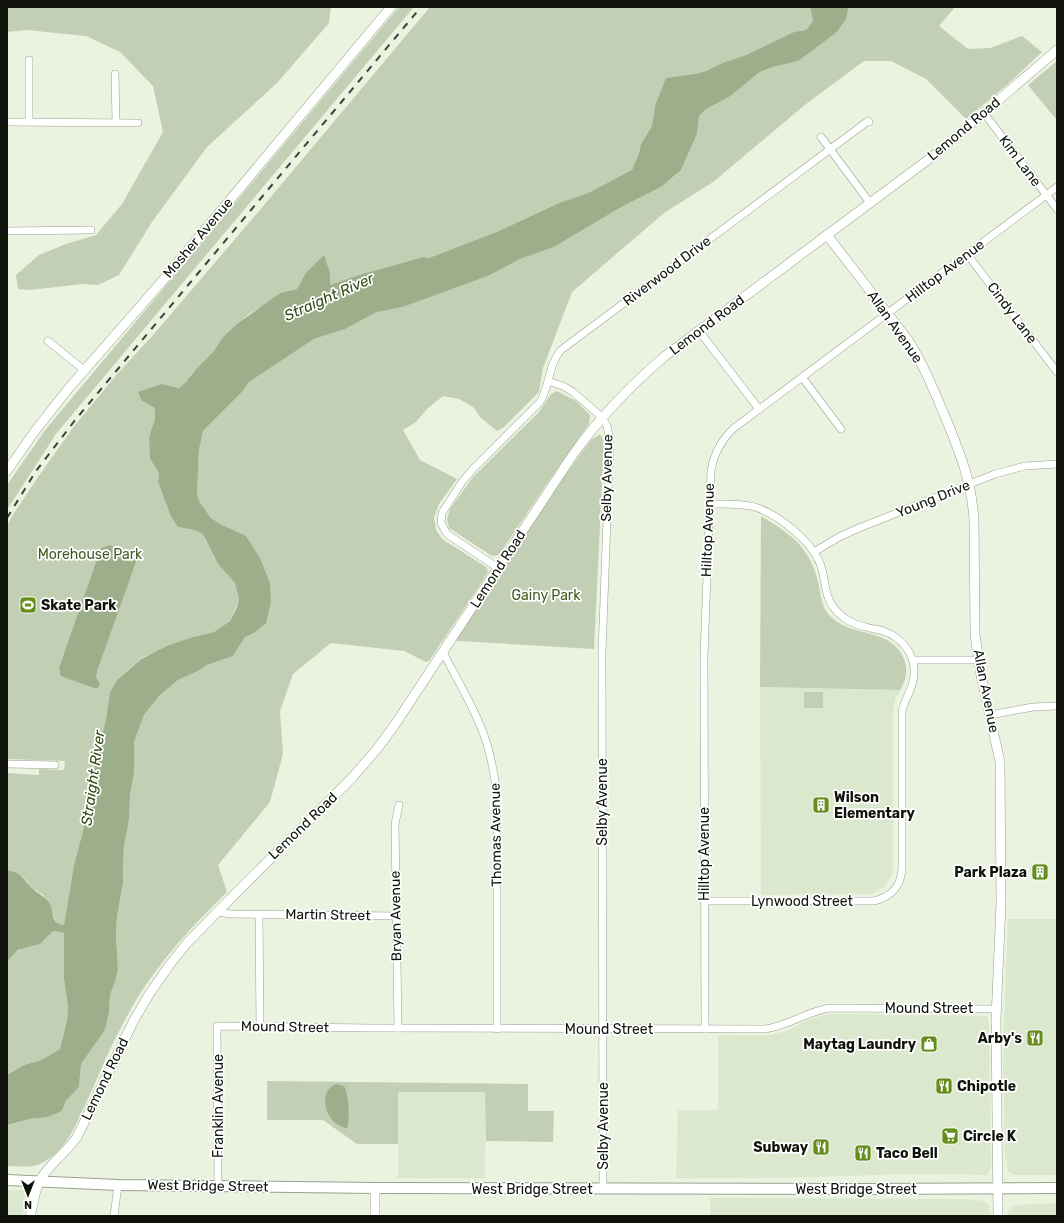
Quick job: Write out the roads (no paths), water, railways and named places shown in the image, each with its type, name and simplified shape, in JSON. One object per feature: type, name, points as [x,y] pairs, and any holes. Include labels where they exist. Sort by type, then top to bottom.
[{"type":"main road","name":"West Bridge Street","points":[[7,1180],[118,1185],[375,1188],[858,1190],[1057,1188]]},
{"type":"street","name":"Mosher Avenue","points":[[7,471],[35,431],[84,370],[158,286],[391,7]]},
{"type":"street","name":"Lemond Road","points":[[40,1181],[54,1163],[70,1148],[77,1137],[134,1020],[150,993],[171,963],[217,912],[351,779],[377,749],[394,726],[572,456],[602,417],[642,376],[665,356],[937,153],[1057,50]]},
{"type":"street","points":[[29,60],[29,122]]},
{"type":"street","points":[[115,74],[116,122]]},
{"type":"street","name":"Kim Lane","points":[[984,113],[1057,209]]},
{"type":"street","name":"Riverwood Drive","points":[[498,568],[447,534],[441,523],[442,513],[473,468],[540,402],[544,396],[552,363],[561,350],[868,120],[869,122]]},
{"type":"street","points":[[7,122],[138,123]]},
{"type":"street","points":[[820,138],[830,149],[870,203]]},
{"type":"street","name":"Hilltop Avenue","points":[[705,1029],[704,655],[711,467],[715,454],[720,444],[734,428],[1057,187]]},
{"type":"street","points":[[7,231],[91,230]]},
{"type":"street","name":"Allan Avenue","points":[[827,235],[908,340],[927,373],[961,455],[970,484],[974,519],[975,618],[978,660],[1000,762],[1001,903],[997,1009],[998,1216]]},
{"type":"street","name":"Cindy Lane","points":[[967,254],[1057,372]]},
{"type":"street","points":[[699,331],[759,409]]},
{"type":"street","points":[[48,340],[84,370]]},
{"type":"street","points":[[802,377],[842,429]]},
{"type":"street","points":[[548,381],[563,386],[573,392],[602,417]]},
{"type":"street","name":"Selby Avenue","points":[[602,417],[607,426],[610,440],[602,653],[603,1189]]},
{"type":"street","name":"Young Drive","points":[[814,552],[839,537],[859,528],[970,484],[1025,466],[1057,464]]},
{"type":"street","points":[[709,504],[743,505],[764,511],[799,536],[808,543],[814,552],[821,568],[829,600],[838,614],[857,625],[892,634],[906,646],[913,660],[978,660]]},
{"type":"street","name":"Thomas Avenue","points":[[443,652],[479,724],[487,744],[495,776],[497,796],[497,1029]]},
{"type":"street","name":"Lynwood Street","points":[[704,901],[874,901],[883,899],[896,888],[900,882],[902,869],[902,712],[914,676],[913,660]]},
{"type":"street","points":[[990,715],[1033,707],[1057,706]]},
{"type":"street","points":[[7,764],[55,765]]},
{"type":"street","name":"Bryan Avenue","points":[[398,1028],[394,824],[399,804]]},
{"type":"street","name":"Martin Street","points":[[217,912],[396,916]]},
{"type":"street","points":[[259,914],[260,1027]]},
{"type":"street","name":"Mound Street","points":[[217,1026],[497,1029],[765,1029],[776,1027],[811,1012],[829,1008],[997,1009]]},
{"type":"street","name":"Franklin Avenue","points":[[217,1026],[218,1186]]},
{"type":"street","points":[[30,1216],[40,1181]]},
{"type":"street","points":[[114,1216],[118,1185]]},
{"type":"street","points":[[375,1188],[375,1216]]},
{"type":"water","name":"Straight River","points":[[810,7],[849,7],[846,19],[837,32],[798,61],[760,72],[729,97],[706,109],[699,116],[697,134],[681,170],[661,187],[623,206],[554,247],[520,259],[488,276],[403,307],[377,312],[345,329],[314,339],[249,382],[242,392],[203,431],[199,450],[197,493],[199,501],[211,518],[246,536],[261,560],[270,583],[271,602],[266,623],[254,633],[245,637],[233,656],[207,665],[178,680],[159,696],[144,715],[134,742],[134,773],[130,795],[129,820],[124,846],[123,883],[117,917],[116,934],[118,970],[110,995],[109,1013],[105,1030],[81,1064],[79,1087],[66,1101],[62,1111],[48,1117],[30,1119],[7,1125],[7,1075],[24,1065],[41,1060],[60,1049],[67,1020],[68,1007],[64,979],[64,933],[54,931],[40,944],[18,950],[7,961],[7,870],[19,874],[32,888],[46,899],[51,906],[56,922],[64,925],[74,865],[85,823],[91,784],[106,719],[110,692],[117,680],[141,659],[167,646],[193,637],[214,632],[230,621],[239,599],[235,583],[218,564],[203,534],[194,530],[178,527],[171,516],[158,482],[159,473],[150,459],[149,437],[155,419],[155,408],[142,401],[138,392],[162,384],[179,388],[213,352],[223,337],[237,324],[280,293],[297,289],[305,274],[324,255],[330,273],[330,285],[359,275],[423,257],[429,258],[499,231],[559,203],[588,193],[632,170],[641,144],[652,126],[655,106],[666,78],[706,71],[722,63],[746,55],[794,32],[806,30],[813,21]]},
{"type":"water","points":[[109,545],[136,555],[137,559],[97,671],[96,678],[100,683],[98,688],[94,688],[61,676],[59,668],[101,548]]},
{"type":"water","points":[[336,1084],[344,1086],[346,1090],[349,1113],[347,1128],[334,1122],[326,1107],[325,1102],[328,1091]]},
{"type":"railway","points":[[7,518],[36,471],[76,419],[421,7]]},
{"type":"place","name":"Skate Park","points":[[28,605]]},
{"type":"place","name":"Wilson Elementary","points":[[821,805]]},
{"type":"place","name":"Park Plaza","points":[[1040,872]]},
{"type":"place","name":"Arby's","points":[[1035,1038]]},
{"type":"place","name":"Maytag Laundry","points":[[929,1044]]},
{"type":"place","name":"Chipotle","points":[[944,1086]]},
{"type":"place","name":"Circle K","points":[[950,1136]]},
{"type":"place","name":"Subway","points":[[821,1147]]},
{"type":"place","name":"Taco Bell","points":[[863,1153]]},
{"type":"park label","name":"Morehouse Park","points":[[90,554]]},
{"type":"park label","name":"Gainy Park","points":[[546,595]]}]
